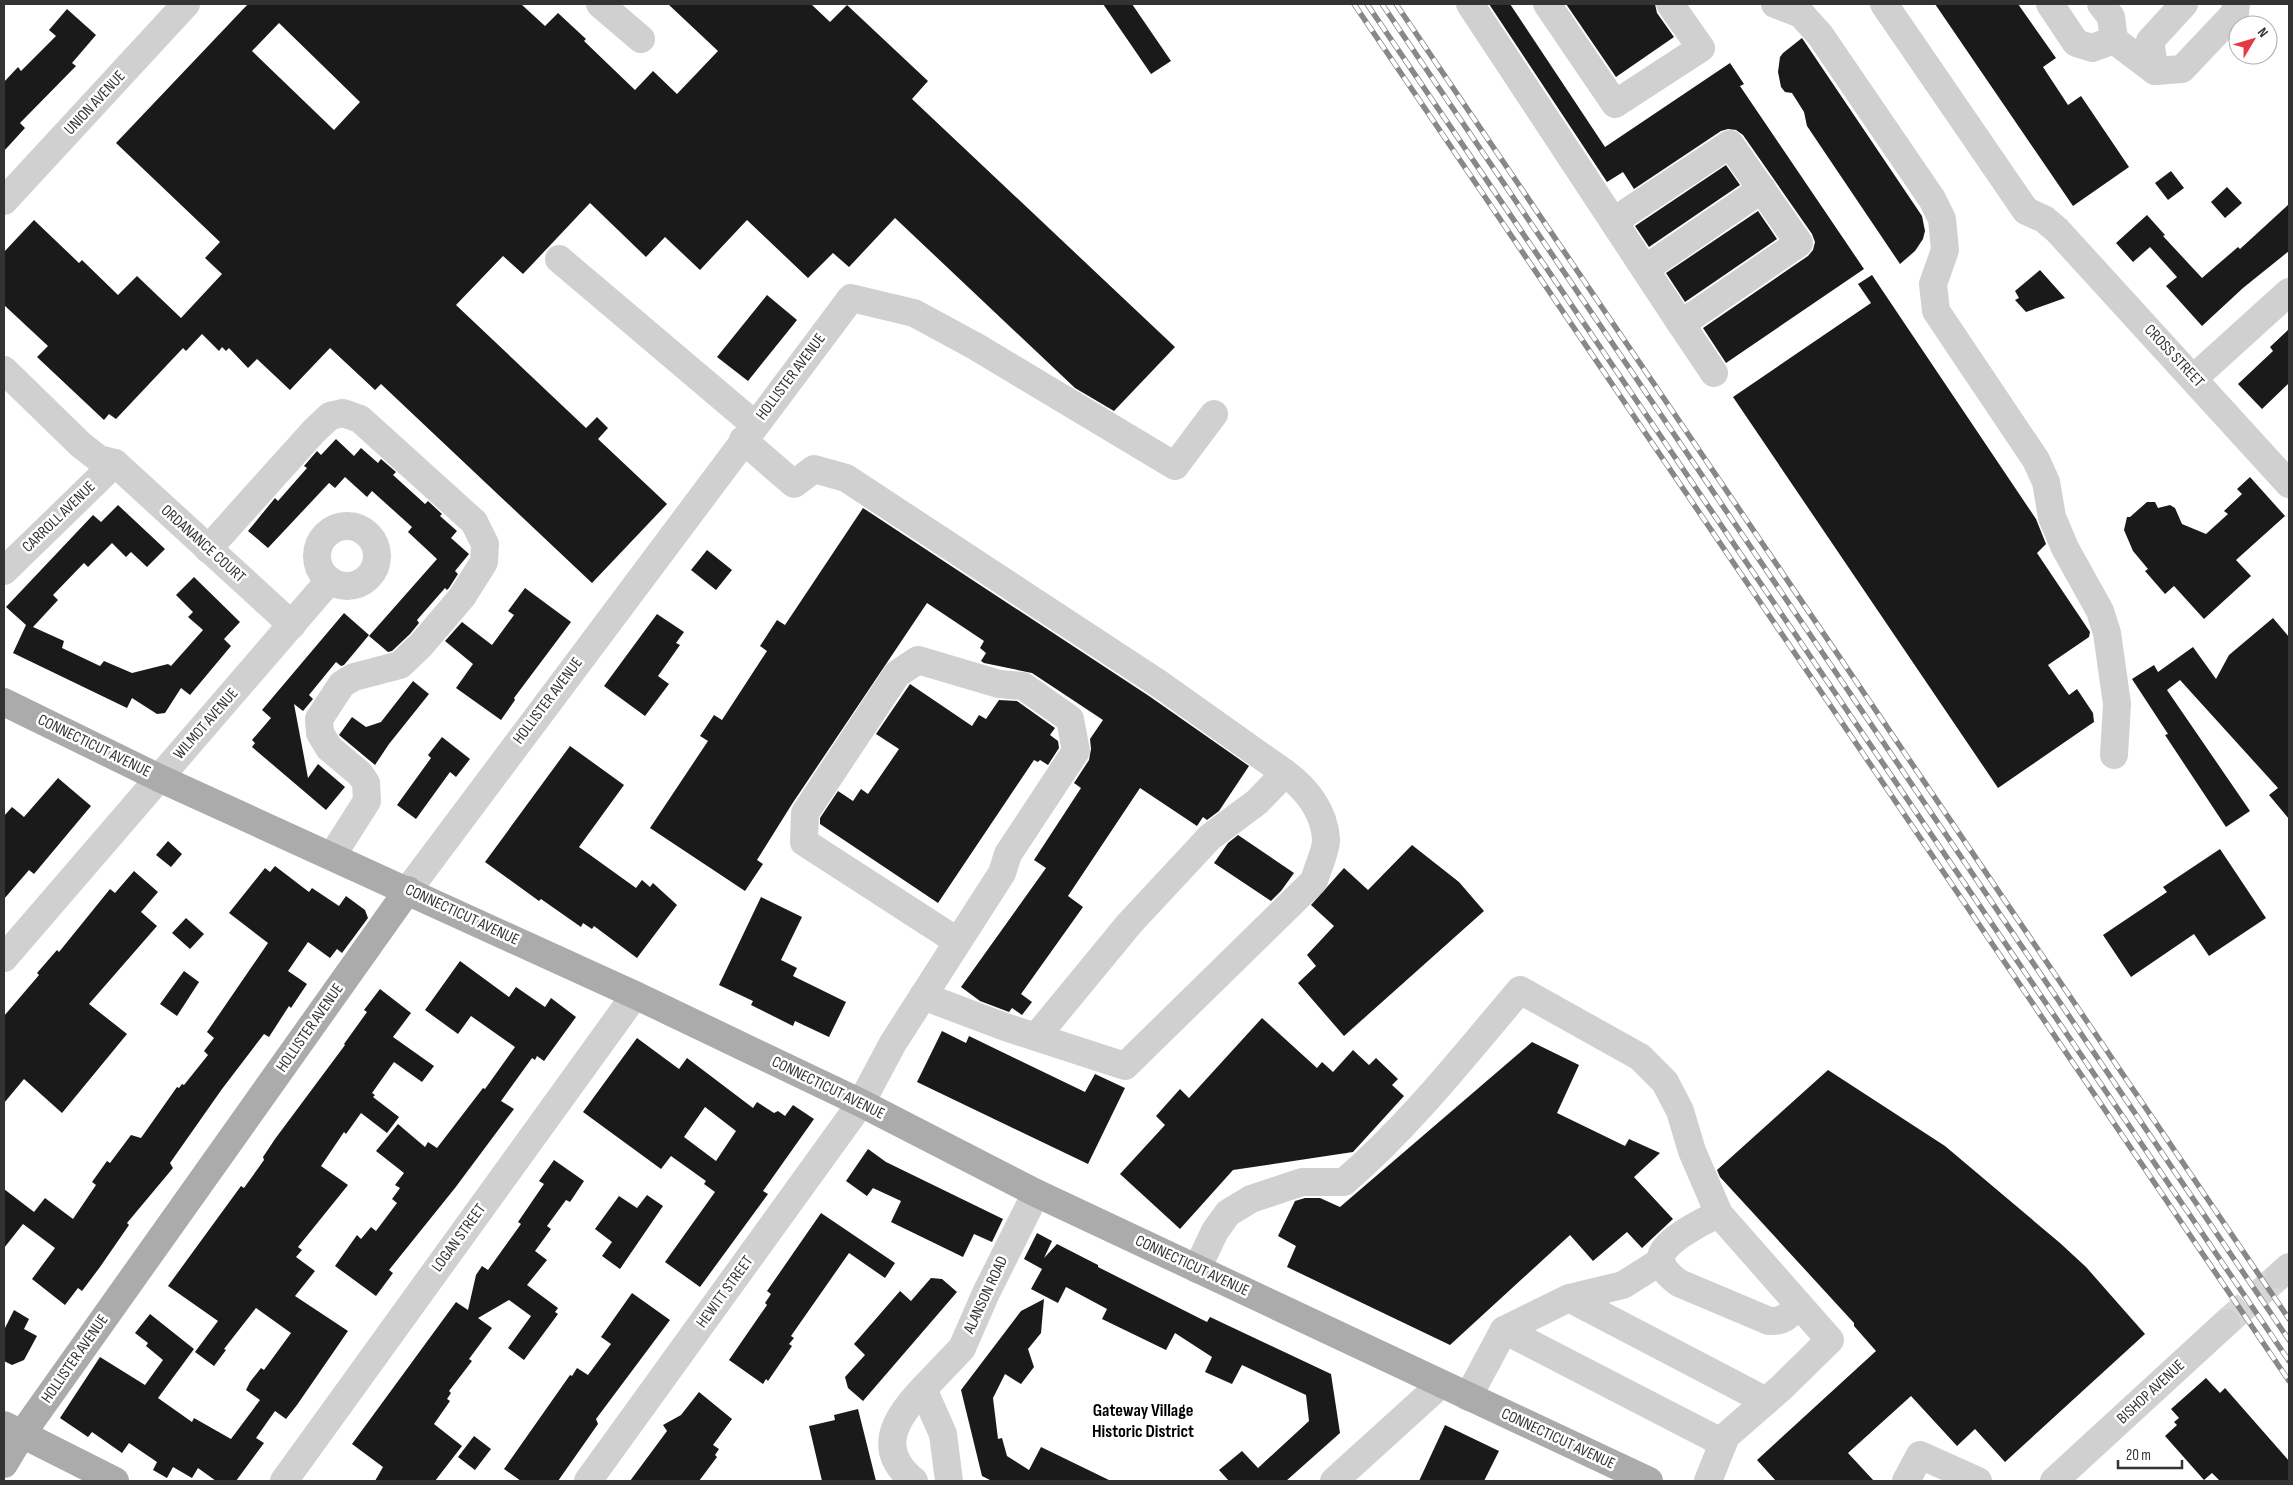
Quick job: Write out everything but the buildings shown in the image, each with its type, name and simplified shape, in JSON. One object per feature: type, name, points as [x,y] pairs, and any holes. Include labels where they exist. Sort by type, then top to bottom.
[{"type":"main road","name":"CONNECTICUT AVENUE","points":[[4,702],[159,778],[635,995],[862,1103],[1036,1193],[1649,1481]]},
{"type":"main road","name":"HOLLISTER AVENUE","points":[[4,1464],[13,1429],[408,890]]},
{"type":"main road","points":[[13,1429],[115,1481]]},
{"type":"street","name":"UNION AVENUE","points":[[4,201],[186,4]]},
{"type":"street","points":[[600,4],[641,39]]},
{"type":"street","points":[[1470,4],[1714,373]]},
{"type":"street","points":[[1547,4],[1615,104],[1701,48],[1670,4]]},
{"type":"street","points":[[1775,4],[1800,14],[1820,34],[1932,199],[1942,219],[1945,250],[1933,284],[1936,311],[2036,460],[2046,482],[2055,525],[2065,548],[2100,611],[2107,633],[2117,704],[2114,755]]},
{"type":"street","name":"CROSS STREET","points":[[1884,4],[2026,211],[2044,219],[2057,230],[2289,484]]},
{"type":"street","points":[[2050,4],[2076,43],[2092,48],[2114,40]]},
{"type":"street","points":[[2101,4],[2111,17],[2114,40],[2156,71],[2182,69],[2235,13],[2236,4]]},
{"type":"street","points":[[2156,71],[2150,41],[2184,4]]},
{"type":"street","points":[[1614,221],[1730,144],[1799,243],[1681,324]]},
{"type":"street","points":[[1645,269],[1762,189]]},
{"type":"street","points":[[559,259],[749,432],[794,484],[814,469],[846,478],[1158,683],[1302,785],[1322,818],[1326,841],[1314,881],[1125,1066],[1036,1037],[923,996]]},
{"type":"street","points":[[2194,378],[2289,292]]},
{"type":"street","name":"HOLLISTER AVENUE","points":[[408,890],[851,298],[914,313],[975,346],[1175,466],[1214,414]]},
{"type":"street","points":[[4,370],[80,445],[99,459],[115,463]]},
{"type":"street","points":[[208,549],[314,431],[330,416],[343,413],[360,419],[418,470],[474,522],[485,544],[484,562],[462,597],[422,645],[400,665],[354,677],[342,684],[319,719],[320,733],[329,748],[360,774],[366,783],[367,801],[332,856]]},
{"type":"street","name":"ORDANANCE COURT","points":[[115,463],[292,625]]},
{"type":"street","name":"CARROLL AVENUE","points":[[4,571],[115,463]]},
{"type":"street","name":"WILMOT AVENUE","points":[[4,958],[329,581]]},
{"type":"street","name":"HEWITT STREET","points":[[588,1481],[862,1103],[893,1043],[1002,873],[1008,854],[1076,751],[1070,718],[1023,686],[999,684],[918,660],[897,674],[805,813],[804,842],[957,941]]},
{"type":"street","points":[[1036,1037],[1129,924],[1210,837],[1257,802],[1285,773]]},
{"type":"street","points":[[1197,1269],[1215,1231],[1228,1213],[1251,1199],[1302,1182],[1344,1182],[1369,1161],[1436,1089],[1520,990],[1640,1057],[1665,1082],[1680,1111],[1692,1152],[1719,1214],[1830,1340],[1726,1436],[1708,1481]]},
{"type":"street","name":"LOGAN STREET","points":[[284,1481],[635,995]]},
{"type":"street","name":"ALANSON ROAD","points":[[914,1481],[906,1475],[894,1457],[892,1442],[896,1422],[905,1407],[962,1348],[986,1293],[1036,1193]]},
{"type":"street","points":[[1719,1214],[1685,1232],[1662,1252],[1662,1261],[1668,1274],[1679,1283],[1769,1321],[1778,1321],[1786,1318],[1799,1305]]},
{"type":"street","points":[[1468,1397],[1504,1330],[1569,1298],[1623,1285],[1662,1261]]},
{"type":"street","points":[[1569,1298],[1766,1401]]},
{"type":"street","name":"BISHOP AVENUE","points":[[2054,1481],[2226,1323]]},
{"type":"street","points":[[1504,1330],[1723,1443]]},
{"type":"street","points":[[1334,1481],[1441,1384]]},
{"type":"street","points":[[923,1389],[943,1434],[949,1481]]},
{"type":"street","points":[[1906,1481],[1920,1455],[1978,1481]]},
{"type":"tunnel","points":[[2226,1323],[2280,1275]]},
{"type":"railway","points":[[1354,4],[2289,1381]]},
{"type":"railway","points":[[1367,4],[2289,1361]]},
{"type":"railway","points":[[1382,4],[2289,1340]]},
{"type":"railway","points":[[1396,4],[2289,1319]]},
{"type":"district","name":"Gateway Village Historic District","points":[[1143,1420]]}]
